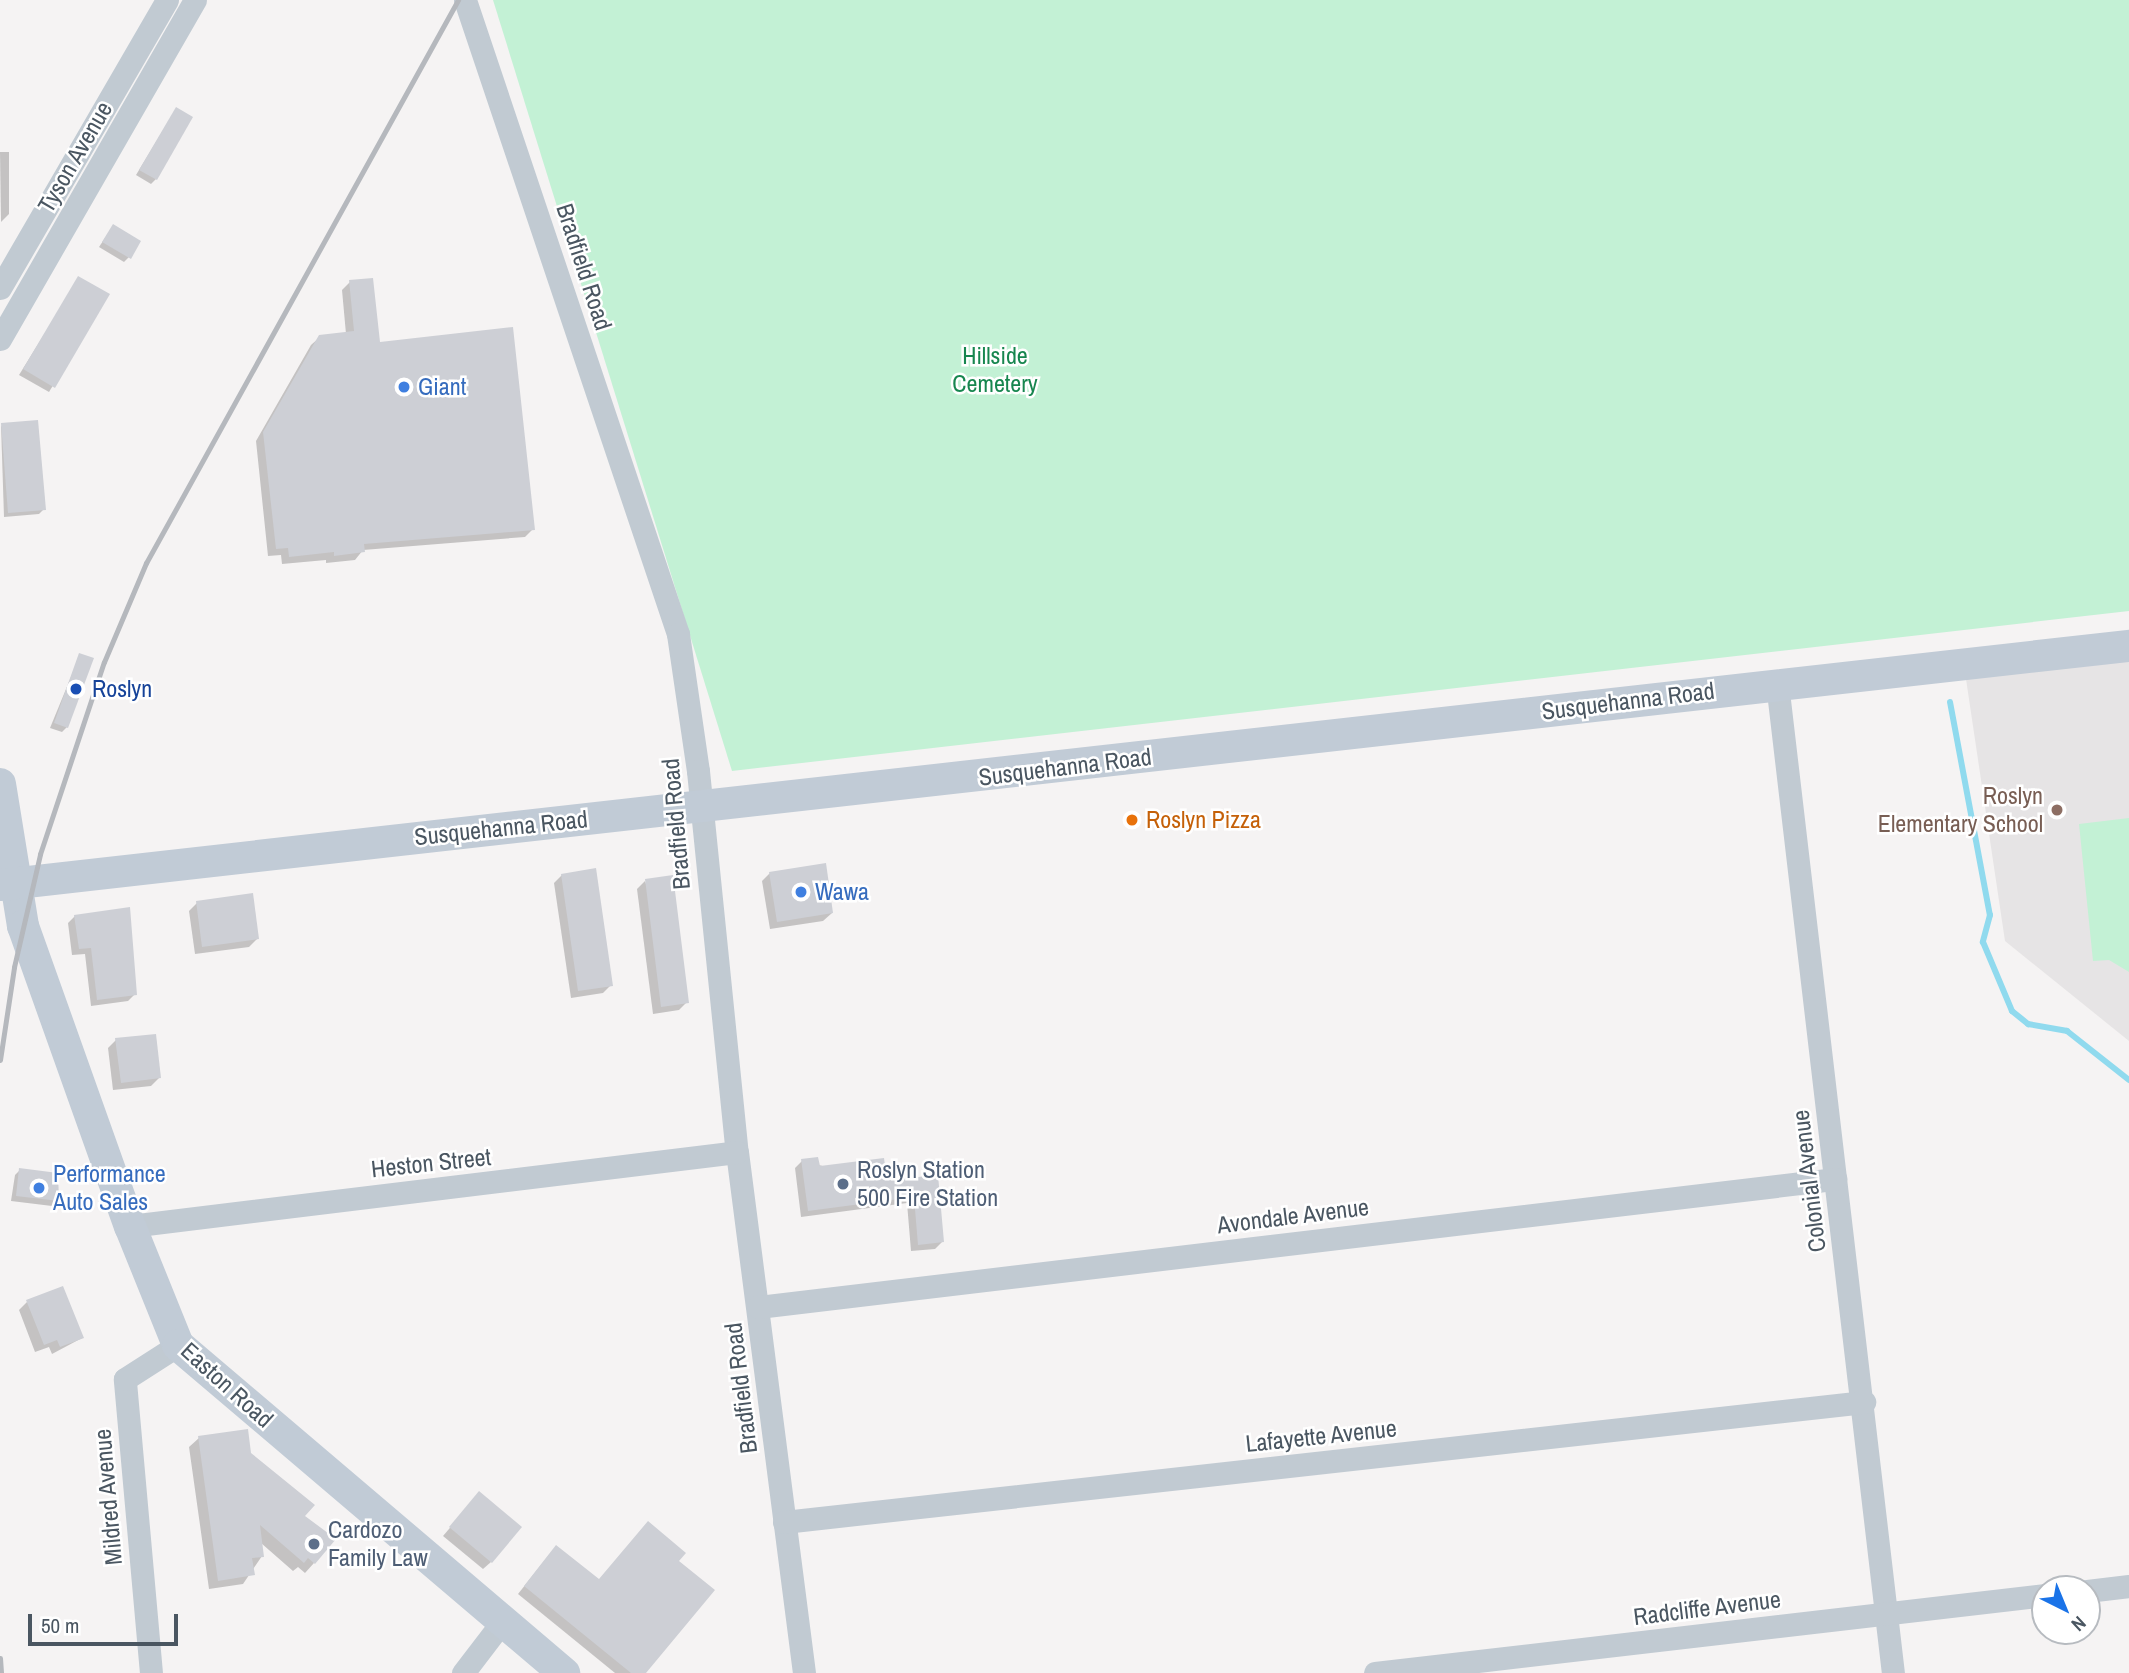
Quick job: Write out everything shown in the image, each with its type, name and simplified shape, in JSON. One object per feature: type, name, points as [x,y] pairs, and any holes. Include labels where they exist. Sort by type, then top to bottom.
[{"type":"main road","name":"Susquehanna Road","points":[[7,884],[1777,683],[2129,646]]},
{"type":"main road","name":"Easton Road","points":[[0,784],[7,884],[130,1226],[178,1345],[564,1673]]},
{"type":"street","name":"Tyson Avenue","points":[[0,288],[167,0]]},
{"type":"street","name":"Tyson Avenue","points":[[0,339],[195,0]]},
{"type":"street","name":"Bradfield Road","points":[[465,0],[678,634],[700,807],[737,1152],[804,1673]]},
{"type":"street","name":"Colonial Avenue","points":[[1777,683],[1864,1402],[1893,1673]]},
{"type":"street","name":"Heston Street","points":[[130,1226],[737,1152]]},
{"type":"street","name":"Avondale Avenue","points":[[758,1307],[1835,1179]]},
{"type":"street","name":"Mildred Avenue","points":[[150,1673],[125,1379],[178,1345]]},
{"type":"street","name":"Lafayette Avenue","points":[[783,1521],[1864,1402]]},
{"type":"street","points":[[2101,1589],[2129,1586]]},
{"type":"street","name":"Radcliffe Avenue","points":[[1375,1673],[2031,1597]]},
{"type":"street","points":[[463,1673],[502,1622]]},
{"type":"shaded area","name":"Roslyn Elementary School","points":[[2129,660],[2129,1041],[2005,941],[1966,679]]},
{"type":"green space","name":"Hillside Cemetery","points":[[493,0],[2129,0],[2129,611],[732,771]]},
{"type":"green space","points":[[2129,818],[2129,972],[2109,960],[2093,961],[2079,824]]},
{"type":"building","points":[[176,107],[193,117],[157,180],[139,170]]},
{"type":"building","points":[[113,224],[141,241],[131,259],[102,242]]},
{"type":"building","points":[[78,276],[110,294],[55,388],[23,369]]},
{"type":"building","name":"Giant","points":[[373,278],[380,342],[513,327],[535,530],[364,544],[365,552],[334,556],[334,552],[289,557],[288,548],[276,549],[263,432],[319,335],[354,331],[349,280]]},
{"type":"building","points":[[38,420],[46,510],[8,513],[1,423]]},
{"type":"building","name":"Roslyn","points":[[79,653],[94,658],[68,728],[54,723]]},
{"type":"building","name":"Wawa","points":[[826,863],[833,913],[777,922],[769,872]]},
{"type":"building","points":[[596,868],[613,986],[578,991],[561,874]]},
{"type":"building","points":[[673,875],[689,1003],[661,1007],[645,879]]},
{"type":"building","points":[[253,893],[259,939],[202,947],[196,901]]},
{"type":"building","points":[[130,907],[137,995],[97,1000],[91,948],[79,949],[74,915]]},
{"type":"building","points":[[156,1034],[161,1078],[121,1083],[115,1038]]},
{"type":"building","points":[[818,1157],[820,1166],[884,1158],[887,1180],[938,1175],[944,1242],[918,1245],[914,1197],[808,1211],[801,1159]]},
{"type":"building","name":"Performance Auto Sales","points":[[19,1168],[58,1173],[59,1201],[16,1196]]},
{"type":"building","points":[[63,1286],[84,1338],[60,1347],[57,1340],[44,1345],[26,1300]]},
{"type":"building","points":[[248,1429],[251,1453],[315,1505],[305,1516],[336,1539],[315,1564],[308,1558],[304,1563],[260,1525],[264,1557],[252,1558],[255,1575],[218,1581],[198,1436]]},
{"type":"building","points":[[479,1491],[522,1527],[492,1563],[449,1527]]},
{"type":"building","points":[[648,1521],[686,1553],[679,1561],[715,1590],[646,1673],[631,1673],[524,1586],[556,1545],[599,1579]]},
{"type":"waterway","points":[[1950,702],[1990,915],[1983,942],[2012,1011],[2028,1024],[2067,1031],[2129,1080]]},
{"type":"railway","points":[[0,1060],[14,967],[40,854],[104,662],[146,563],[458,0]]},
{"type":"railway","points":[[0,1658],[1,1673]]},
{"type":"place","name":"Giant","points":[[404,387]]},
{"type":"place","name":"Roslyn","points":[[76,689]]},
{"type":"place","name":"Roslyn Elementary School","points":[[2057,810]]},
{"type":"place","name":"Roslyn Pizza","points":[[1132,820]]},
{"type":"place","name":"Wawa","points":[[801,892]]},
{"type":"place","name":"Roslyn Station 500 Fire Station","points":[[843,1184]]},
{"type":"place","name":"Performance Auto Sales","points":[[39,1188]]},
{"type":"place","name":"Cardozo Family Law","points":[[314,1544]]}]
